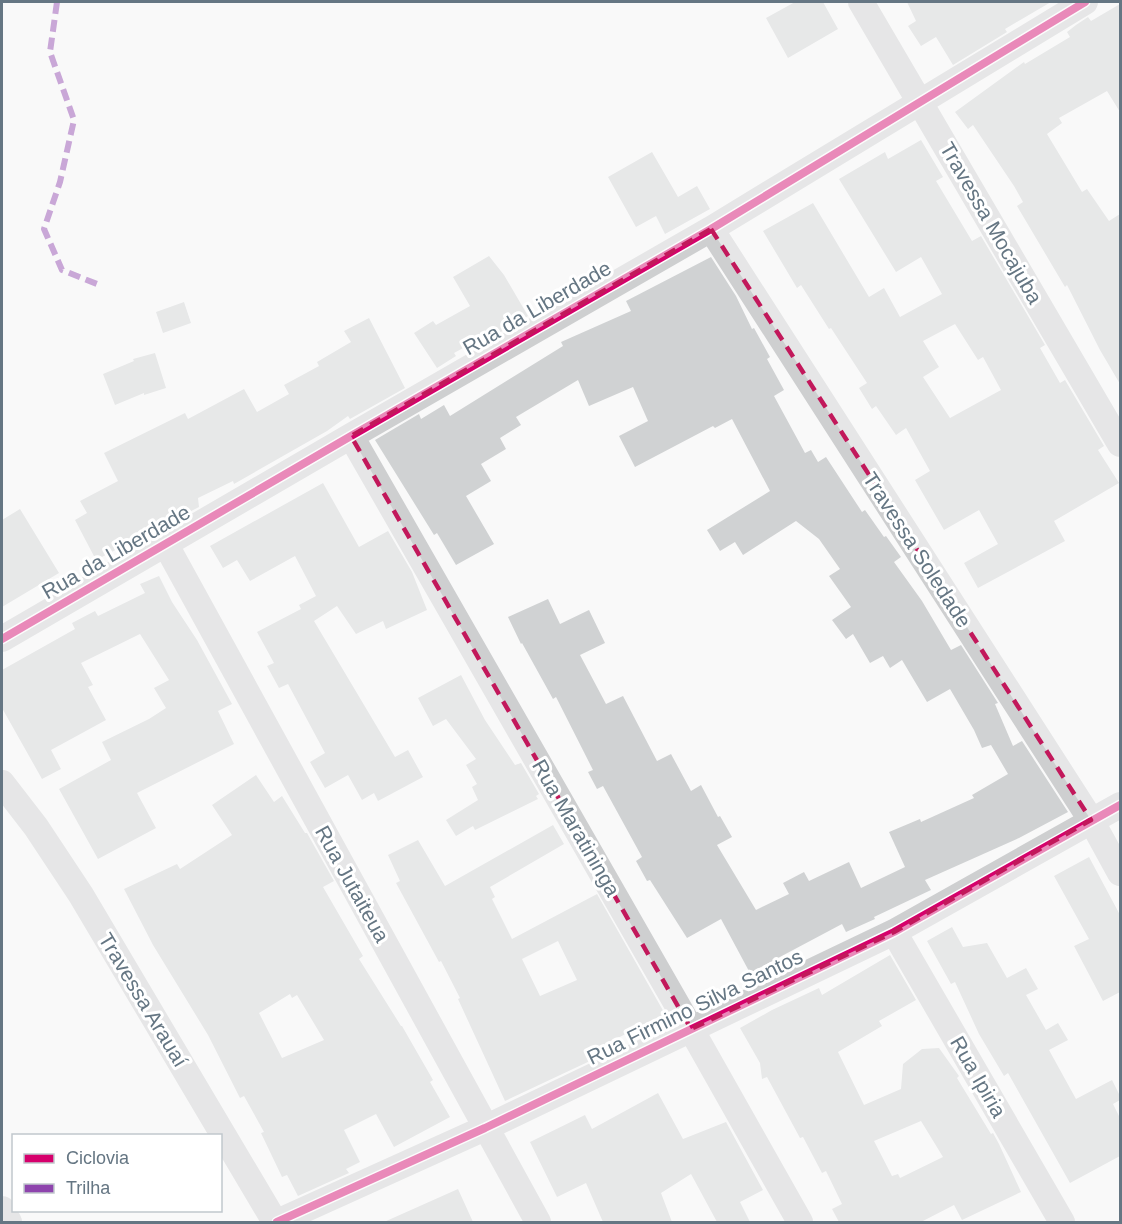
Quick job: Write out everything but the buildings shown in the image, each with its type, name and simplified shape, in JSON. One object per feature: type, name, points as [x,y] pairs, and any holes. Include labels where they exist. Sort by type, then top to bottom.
[{"type":"street","name":"Travessa Mocajuba","points":[[861,2],[1120,444]]},
{"type":"street","name":"Rua da Liberdade","points":[[2,639],[711,229],[1085,2]]},
{"type":"street","name":"Travessa Soledade","points":[[711,229],[1091,820],[1120,873]]},
{"type":"street","name":"Rua Maratininga","points":[[351,436],[692,1029],[800,1222]]},
{"type":"street","name":"Rua Jutaiteua","points":[[166,545],[538,1222]]},
{"type":"street","name":"Travessa Arauaí","points":[[2,783],[36,827],[81,895],[276,1222]]},
{"type":"street","name":"Rua Firmino Silva Santos","points":[[276,1222],[485,1128],[894,932],[1120,805]]},
{"type":"street","name":"Rua Ipiria","points":[[894,932],[1062,1222]]},
{"type":"street","points":[[2,1209],[9,1222]]},
{"type":"highlighted area","points":[[711,229],[1091,820],[894,932],[691,1029],[351,436]]},
{"type":"marked path","points":[[57,2],[50,52],[74,120],[60,182],[44,229],[62,270],[102,286]]},
{"type":"cycle path","points":[[2,639],[711,229],[1085,2]]},
{"type":"cycle path","points":[[277,1222],[485,1128],[894,932],[1120,805]]}]
